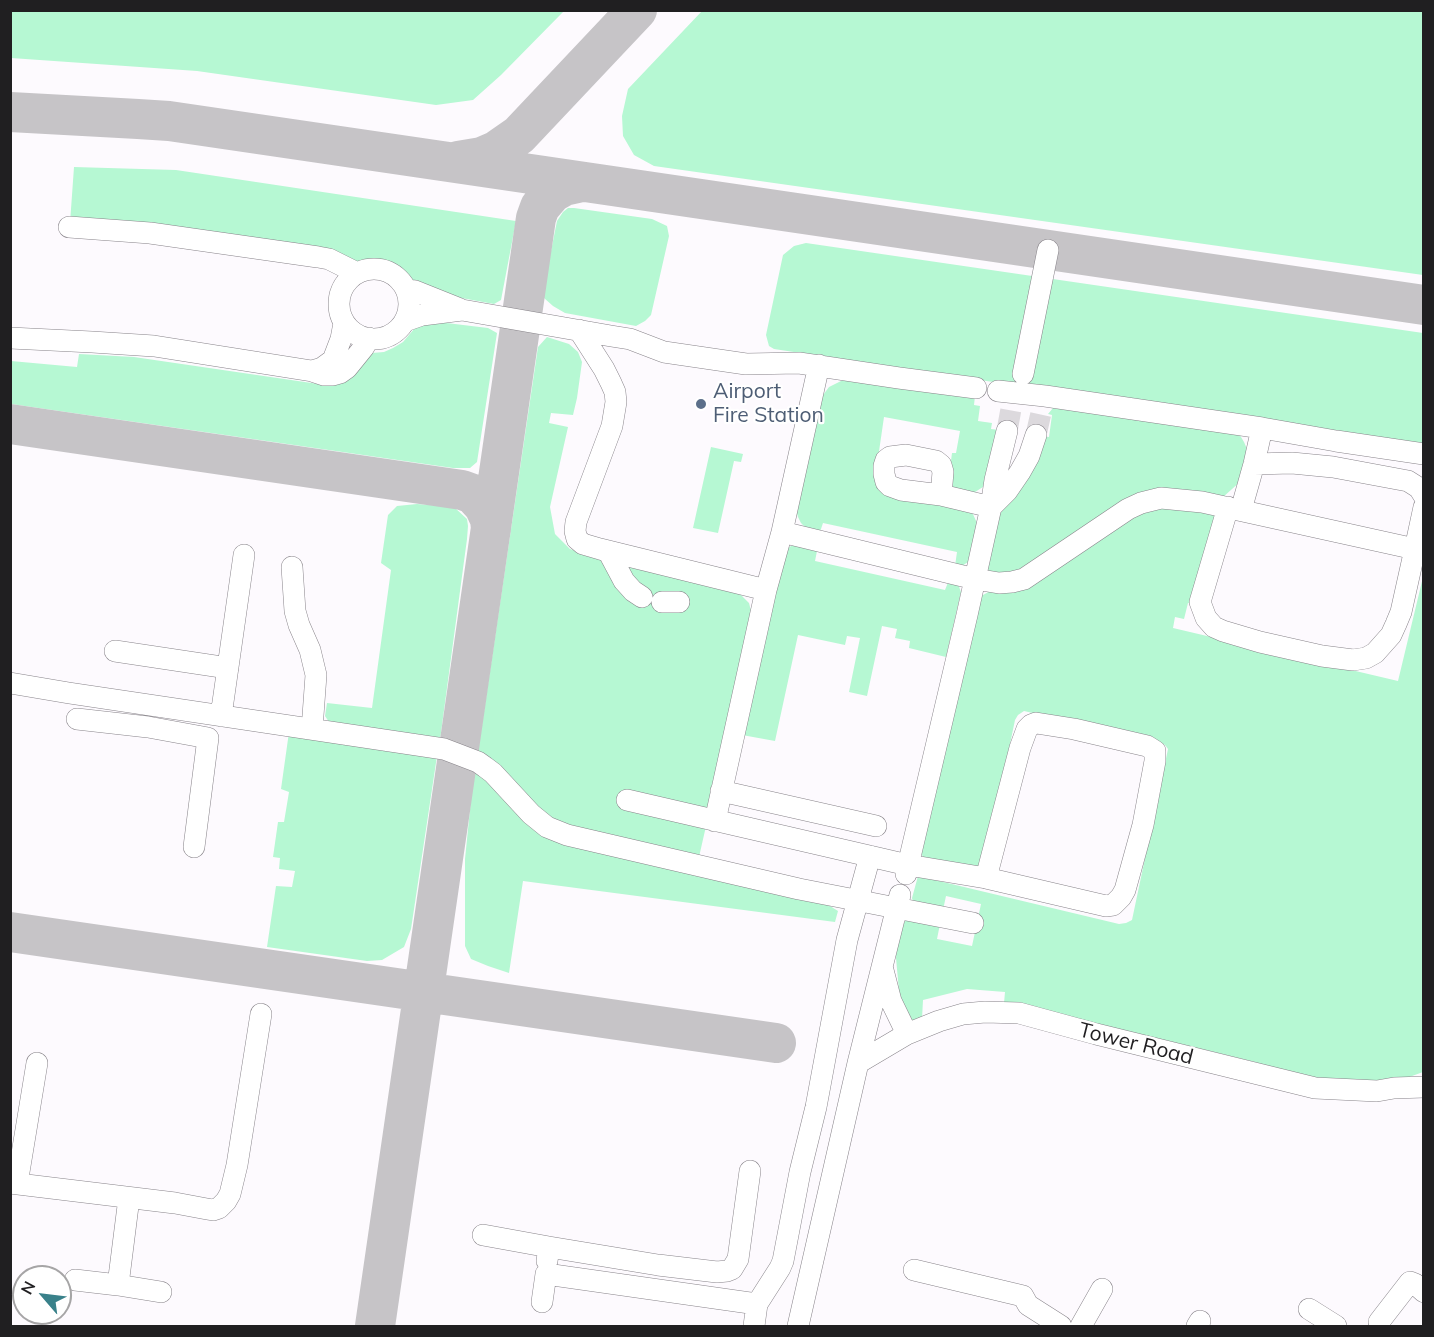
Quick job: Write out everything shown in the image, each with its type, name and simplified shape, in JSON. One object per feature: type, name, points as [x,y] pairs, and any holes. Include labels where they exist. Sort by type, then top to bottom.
[{"type":"street","points":[[69,227],[150,233],[318,257],[329,259],[357,273]]},
{"type":"street","points":[[1048,250],[1012,392],[1043,405],[1262,428],[1424,454]]},
{"type":"street","points":[[371,269],[386,271],[398,278],[407,290],[410,306],[405,321],[392,335],[383,339],[362,337],[352,332],[344,322],[340,314],[340,295],[349,279],[357,273],[371,269]]},
{"type":"street","points":[[407,290],[462,310],[630,339],[664,352],[746,364],[819,365],[976,388]]},
{"type":"street","points":[[405,321],[422,315],[462,310]]},
{"type":"street","points":[[312,371],[322,368],[333,360],[341,339],[344,322]]},
{"type":"street","points":[[579,330],[608,376],[615,392],[616,402],[612,426],[576,522],[577,538],[583,544],[608,551],[766,590]]},
{"type":"street","points":[[10,338],[154,346],[333,375],[339,374],[355,359],[369,338]]},
{"type":"street","points":[[715,820],[819,365]]},
{"type":"street","points":[[1262,428],[1254,464],[1234,509],[1200,602],[1206,618],[1214,627],[1260,642],[1322,656],[1353,660],[1366,658],[1375,653],[1387,640],[1401,612],[1424,507]]},
{"type":"street","points":[[907,869],[1007,431]]},
{"type":"street","points":[[991,507],[1020,472],[1029,456],[1035,435]]},
{"type":"street","points":[[1254,464],[1292,463],[1333,467],[1408,481],[1419,488],[1424,496]]},
{"type":"street","points":[[941,495],[991,507]]},
{"type":"street","points":[[782,532],[999,583],[1024,579],[1128,509],[1161,498],[1184,499],[1234,509],[1415,549]]},
{"type":"street","points":[[608,551],[624,580],[633,591],[661,600]]},
{"type":"street","points":[[194,847],[208,738],[228,668],[244,555]]},
{"type":"street","points":[[292,567],[295,611],[310,650],[315,675],[312,729]]},
{"type":"street","points":[[115,651],[228,668]]},
{"type":"street","points":[[10,683],[438,748],[478,762],[493,773],[531,814],[547,827],[567,835],[799,889],[857,899],[898,901],[972,922]]},
{"type":"street","points":[[77,719],[148,727],[208,738]]},
{"type":"street","points":[[627,800],[870,856],[907,869],[986,878],[1106,906],[1117,903],[1125,890],[1143,825],[1155,751],[1147,746],[1074,729],[1036,723],[1031,725],[1027,729],[1020,748],[986,878]]},
{"type":"street","points":[[721,791],[876,826]]},
{"type":"street","points":[[754,1326],[757,1304],[783,1261],[800,1172],[816,1107],[847,940],[870,856]]},
{"type":"street","points":[[798,1326],[898,901]]},
{"type":"street","points":[[882,968],[891,1001],[907,1034]]},
{"type":"street","name":"Tower Road","points":[[858,1064],[907,1034],[939,1021],[963,1014],[1019,1013],[1315,1088],[1377,1091],[1421,1085]]},
{"type":"street","points":[[37,1063],[14,1184],[175,1203],[213,1210],[219,1208],[230,1194],[237,1165],[261,1014]]},
{"type":"street","points":[[483,1235],[658,1265],[717,1272],[727,1271],[732,1269],[738,1259],[750,1171]]},
{"type":"street","points":[[118,1285],[129,1198]]},
{"type":"street","points":[[542,1302],[549,1247]]},
{"type":"street","points":[[914,1270],[1020,1295],[1028,1305],[1051,1324]]},
{"type":"street","points":[[546,1274],[757,1304]]},
{"type":"street","points":[[75,1280],[161,1292]]},
{"type":"street","points":[[1379,1322],[1410,1282],[1424,1292]]},
{"type":"street","points":[[1081,1326],[1102,1289]]},
{"type":"street","points":[[1309,1309],[1336,1326]]},
{"type":"green space","points":[[10,11],[564,11],[473,100],[436,105],[197,71],[11,58]]},
{"type":"green space","points":[[702,11],[1423,11],[1423,275],[654,166],[634,155],[623,136],[622,116],[628,89]]},
{"type":"green space","points":[[74,167],[176,170],[516,221],[501,300],[494,304],[413,287],[398,271],[385,263],[372,259],[353,262],[70,223]]},
{"type":"green space","points":[[568,208],[652,219],[667,226],[669,236],[651,315],[645,321],[636,326],[565,313],[544,298],[544,286],[557,221]]},
{"type":"green space","points":[[806,243],[1423,333],[1423,449],[774,349],[769,346],[766,335],[783,255],[794,246]]},
{"type":"green space","points":[[430,321],[488,328],[497,333],[477,462],[470,468],[453,468],[11,404],[11,361],[77,367],[79,354],[134,357],[332,386],[345,382],[372,353],[384,352],[393,348],[403,342],[420,322]]},
{"type":"green space","points":[[547,337],[569,344],[578,352],[582,362],[573,415],[551,413],[549,423],[568,427],[550,507],[555,534],[570,549],[737,591],[749,603],[753,619],[699,857],[564,829],[545,816],[478,752],[538,347]]},
{"type":"green space","points":[[843,380],[975,396],[974,405],[980,406],[978,421],[992,423],[991,429],[1000,430],[986,485],[972,494],[960,491],[948,484],[952,453],[956,453],[960,431],[884,417],[876,472],[972,512],[977,523],[968,562],[962,566],[955,566],[957,552],[823,523],[820,532],[806,528],[801,523],[796,510],[820,399],[829,387]]},
{"type":"green space","points":[[1053,408],[1238,432],[1247,449],[1241,481],[1222,498],[1187,490],[1010,575],[990,572],[987,568],[999,511],[1041,436],[1049,437],[1052,415],[1048,414]]},
{"type":"green space","points":[[711,447],[743,454],[741,462],[734,461],[718,533],[693,528]]},
{"type":"green space","points":[[417,504],[454,507],[467,519],[468,526],[440,740],[329,722],[325,716],[327,703],[372,708],[391,570],[381,563],[388,515],[397,506]]},
{"type":"green space","points":[[1152,507],[1215,513],[1194,604],[1188,603],[1184,619],[1175,617],[1173,628],[1398,681],[1423,577],[1423,1072],[1393,1083],[1304,1078],[1255,1062],[1004,1003],[1005,992],[967,989],[923,1000],[922,1019],[909,1023],[900,1002],[896,958],[897,935],[907,918],[940,924],[937,939],[972,946],[981,904],[946,896],[943,910],[913,902],[918,876],[1119,924],[1132,920],[1168,749],[1159,742],[1024,711],[1015,720],[985,864],[982,868],[924,859],[920,851],[981,596]]},
{"type":"green space","points":[[793,545],[817,551],[815,561],[945,590],[949,580],[958,584],[961,592],[946,657],[909,648],[910,641],[895,638],[897,629],[882,626],[867,696],[849,692],[860,638],[847,636],[845,645],[798,635],[775,741],[742,735],[786,549]]},
{"type":"green space","points":[[289,732],[437,756],[411,929],[404,947],[382,960],[367,961],[267,947],[276,886],[292,887],[295,871],[279,869],[280,858],[273,857],[278,822],[284,822],[289,792],[281,789]]},
{"type":"green space","points":[[474,770],[531,823],[822,901],[838,911],[835,922],[523,881],[509,973],[471,959],[465,946],[465,859]]},
{"type":"taxiway","points":[[458,161],[482,157],[496,151],[519,135],[637,10]]},
{"type":"taxiway","points":[[10,112],[169,121],[1424,305]]},
{"type":"taxiway","points":[[375,1326],[536,218],[540,207],[552,193],[564,186],[582,182]]},
{"type":"taxiway","points":[[10,424],[462,490],[473,494],[484,506],[490,519],[491,529]]},
{"type":"taxiway","points":[[10,932],[776,1043]]},
{"type":"tunnel","points":[[1007,431],[1011,409]]},
{"type":"tunnel","points":[[1036,435],[1041,413]]},
{"type":"place","name":"Airport Fire Station","points":[[701,404]]}]
